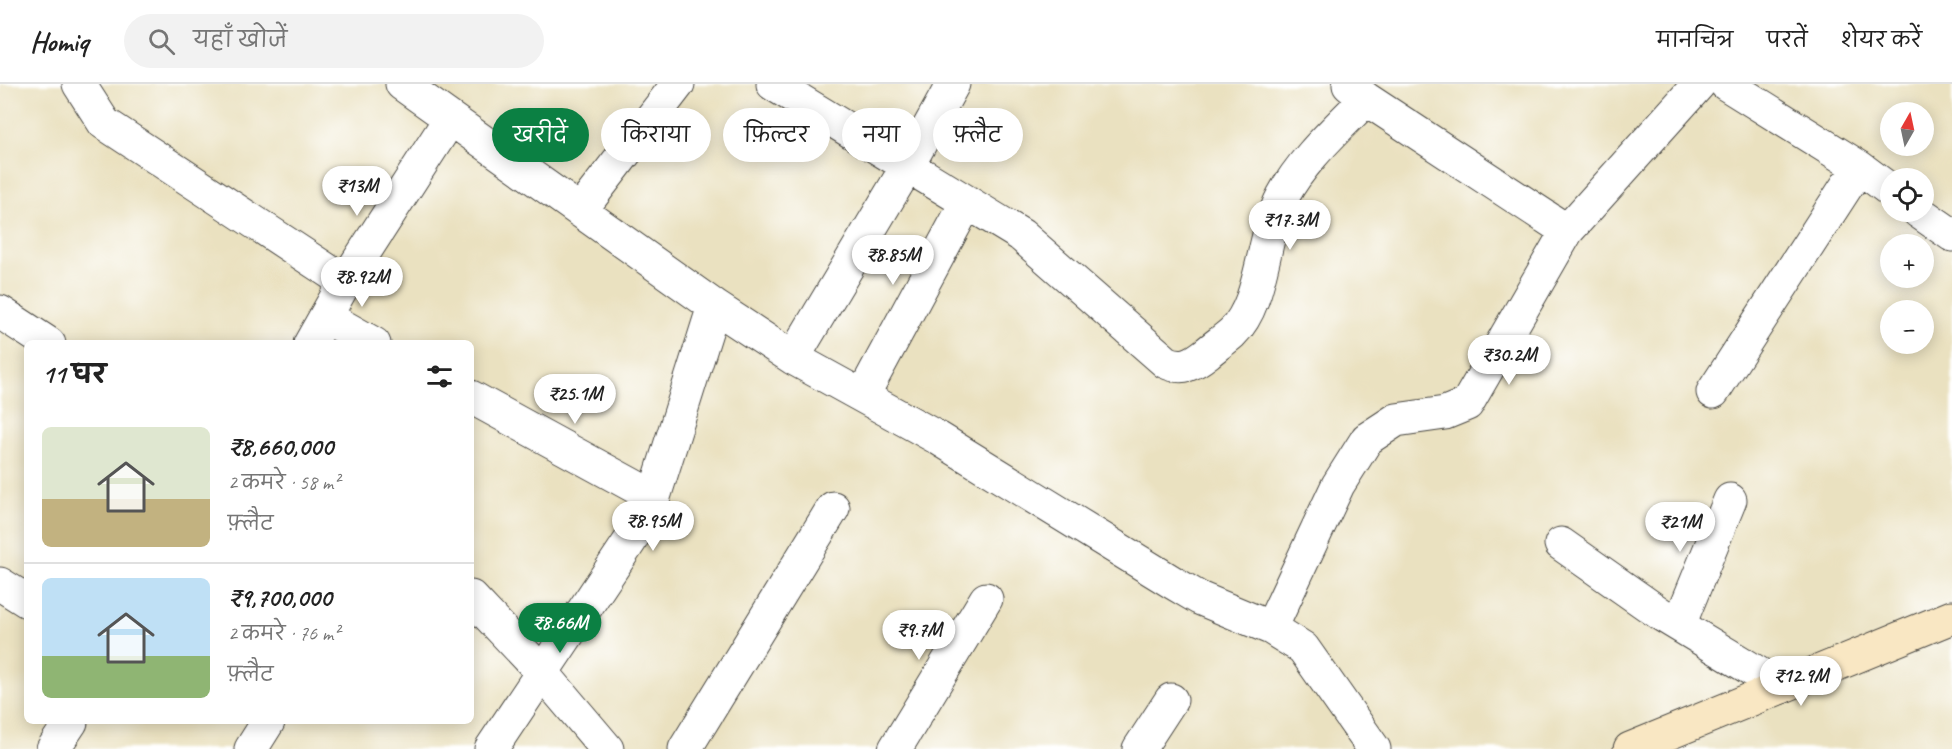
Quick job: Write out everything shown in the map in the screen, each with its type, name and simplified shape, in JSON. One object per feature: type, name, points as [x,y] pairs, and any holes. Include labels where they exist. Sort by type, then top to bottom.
[{"type":"street","points":[[79,84],[104,123],[345,282]]},
{"type":"street","points":[[402,84],[714,306],[793,358],[863,395],[1199,598],[1271,628],[1303,648],[1374,749]]},
{"type":"street","points":[[580,211],[678,84]]},
{"type":"street","points":[[773,84],[1021,235],[1166,362],[1176,366],[1190,365],[1233,333],[1242,320],[1252,298],[1271,220],[1283,195],[1300,168],[1357,91],[1567,231]]},
{"type":"street","points":[[793,358],[907,167],[953,84]]},
{"type":"street","points":[[1271,628],[1338,485],[1367,439],[1396,420],[1445,413],[1467,404],[1567,231],[1699,84]]},
{"type":"street","points":[[1726,84],[1880,183]]},
{"type":"street","points":[[358,340],[318,330],[345,282],[450,119]]},
{"type":"street","points":[[1713,392],[1858,167]]},
{"type":"street","points":[[863,395],[968,202]]},
{"type":"street","points":[[1933,222],[1952,235]]},
{"type":"street","points":[[491,749],[630,541],[654,497],[714,306]]},
{"type":"street","points":[[0,312],[43,340]]},
{"type":"street","points":[[474,399],[654,497]]},
{"type":"street","points":[[1678,625],[1730,501]]},
{"type":"street","points":[[686,749],[833,508]]},
{"type":"street","points":[[1561,544],[1678,625],[1781,687]]},
{"type":"street","points":[[0,584],[24,599]]},
{"type":"street","points":[[894,749],[986,599]]},
{"type":"street","points":[[474,600],[541,671],[607,749]]},
{"type":"street","points":[[1630,749],[1952,617]]},
{"type":"street","points":[[1139,749],[1171,700]]},
{"type":"street","points":[[53,749],[70,724]]},
{"type":"street","points":[[250,749],[267,724]]}]
